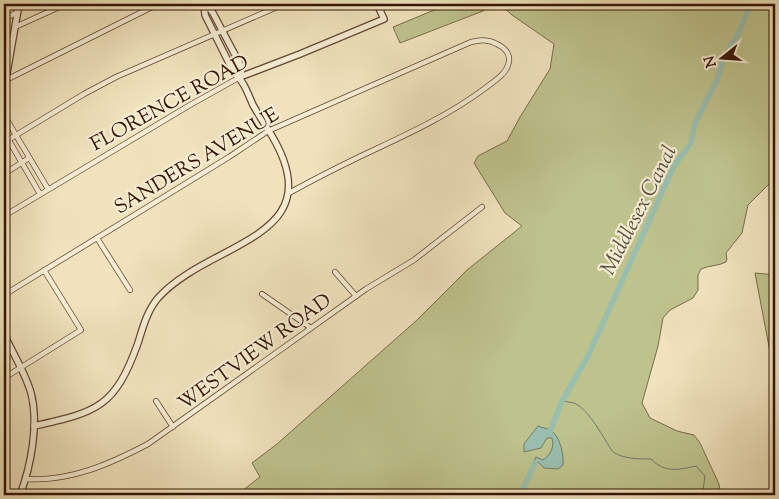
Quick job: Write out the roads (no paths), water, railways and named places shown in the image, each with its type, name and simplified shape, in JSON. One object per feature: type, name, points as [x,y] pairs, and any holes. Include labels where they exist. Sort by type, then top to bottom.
[{"type":"street","points":[[4,90],[19,4]]},
{"type":"street","points":[[15,26],[66,4]]},
{"type":"street","points":[[6,80],[158,4]]},
{"type":"street","points":[[205,4],[213,13],[242,68],[240,77]]},
{"type":"street","points":[[34,426],[82,414],[96,408],[107,399],[125,376],[147,316],[157,300],[190,273],[265,228],[280,214],[289,193],[289,178],[280,149],[240,77],[234,73],[205,15],[205,4]]},
{"type":"street","points":[[8,140],[100,85],[214,33],[284,4]]},
{"type":"street","name":"FLORENCE ROAD","points":[[4,216],[240,77],[384,19],[377,4]]},
{"type":"street","points":[[4,19],[18,12]]},
{"type":"street","name":"SANDERS AVENUE","points":[[4,295],[224,160],[268,130],[478,40],[491,41],[504,48],[509,58],[507,68],[486,87],[440,118],[289,193]]},
{"type":"street","points":[[4,115],[48,189]]},
{"type":"street","points":[[4,132],[40,194]]},
{"type":"street","points":[[4,174],[29,158]]},
{"type":"street","name":"WESTVIEW ROAD","points":[[25,478],[52,479],[95,468],[120,459],[148,444],[356,296],[414,260],[482,207]]},
{"type":"street","points":[[97,238],[130,290]]},
{"type":"street","points":[[4,378],[81,330],[44,270]]},
{"type":"street","points":[[335,272],[356,296]]},
{"type":"street","points":[[262,294],[311,328]]},
{"type":"street","points":[[4,334],[21,367],[34,410],[34,426],[25,478],[20,495]]},
{"type":"street","points":[[156,401],[173,426]]},
{"type":"waterway","name":"Middlesex Canal","points":[[551,430],[562,401],[588,356],[674,166],[691,143],[695,123],[717,80],[724,58],[737,36],[751,4]]},
{"type":"waterway","points":[[562,401],[574,403],[580,407],[596,425],[613,452],[617,454],[631,458],[651,459],[661,467],[672,469],[696,466],[705,476],[703,490],[708,495]]},
{"type":"waterway","points":[[520,495],[535,463]]}]
